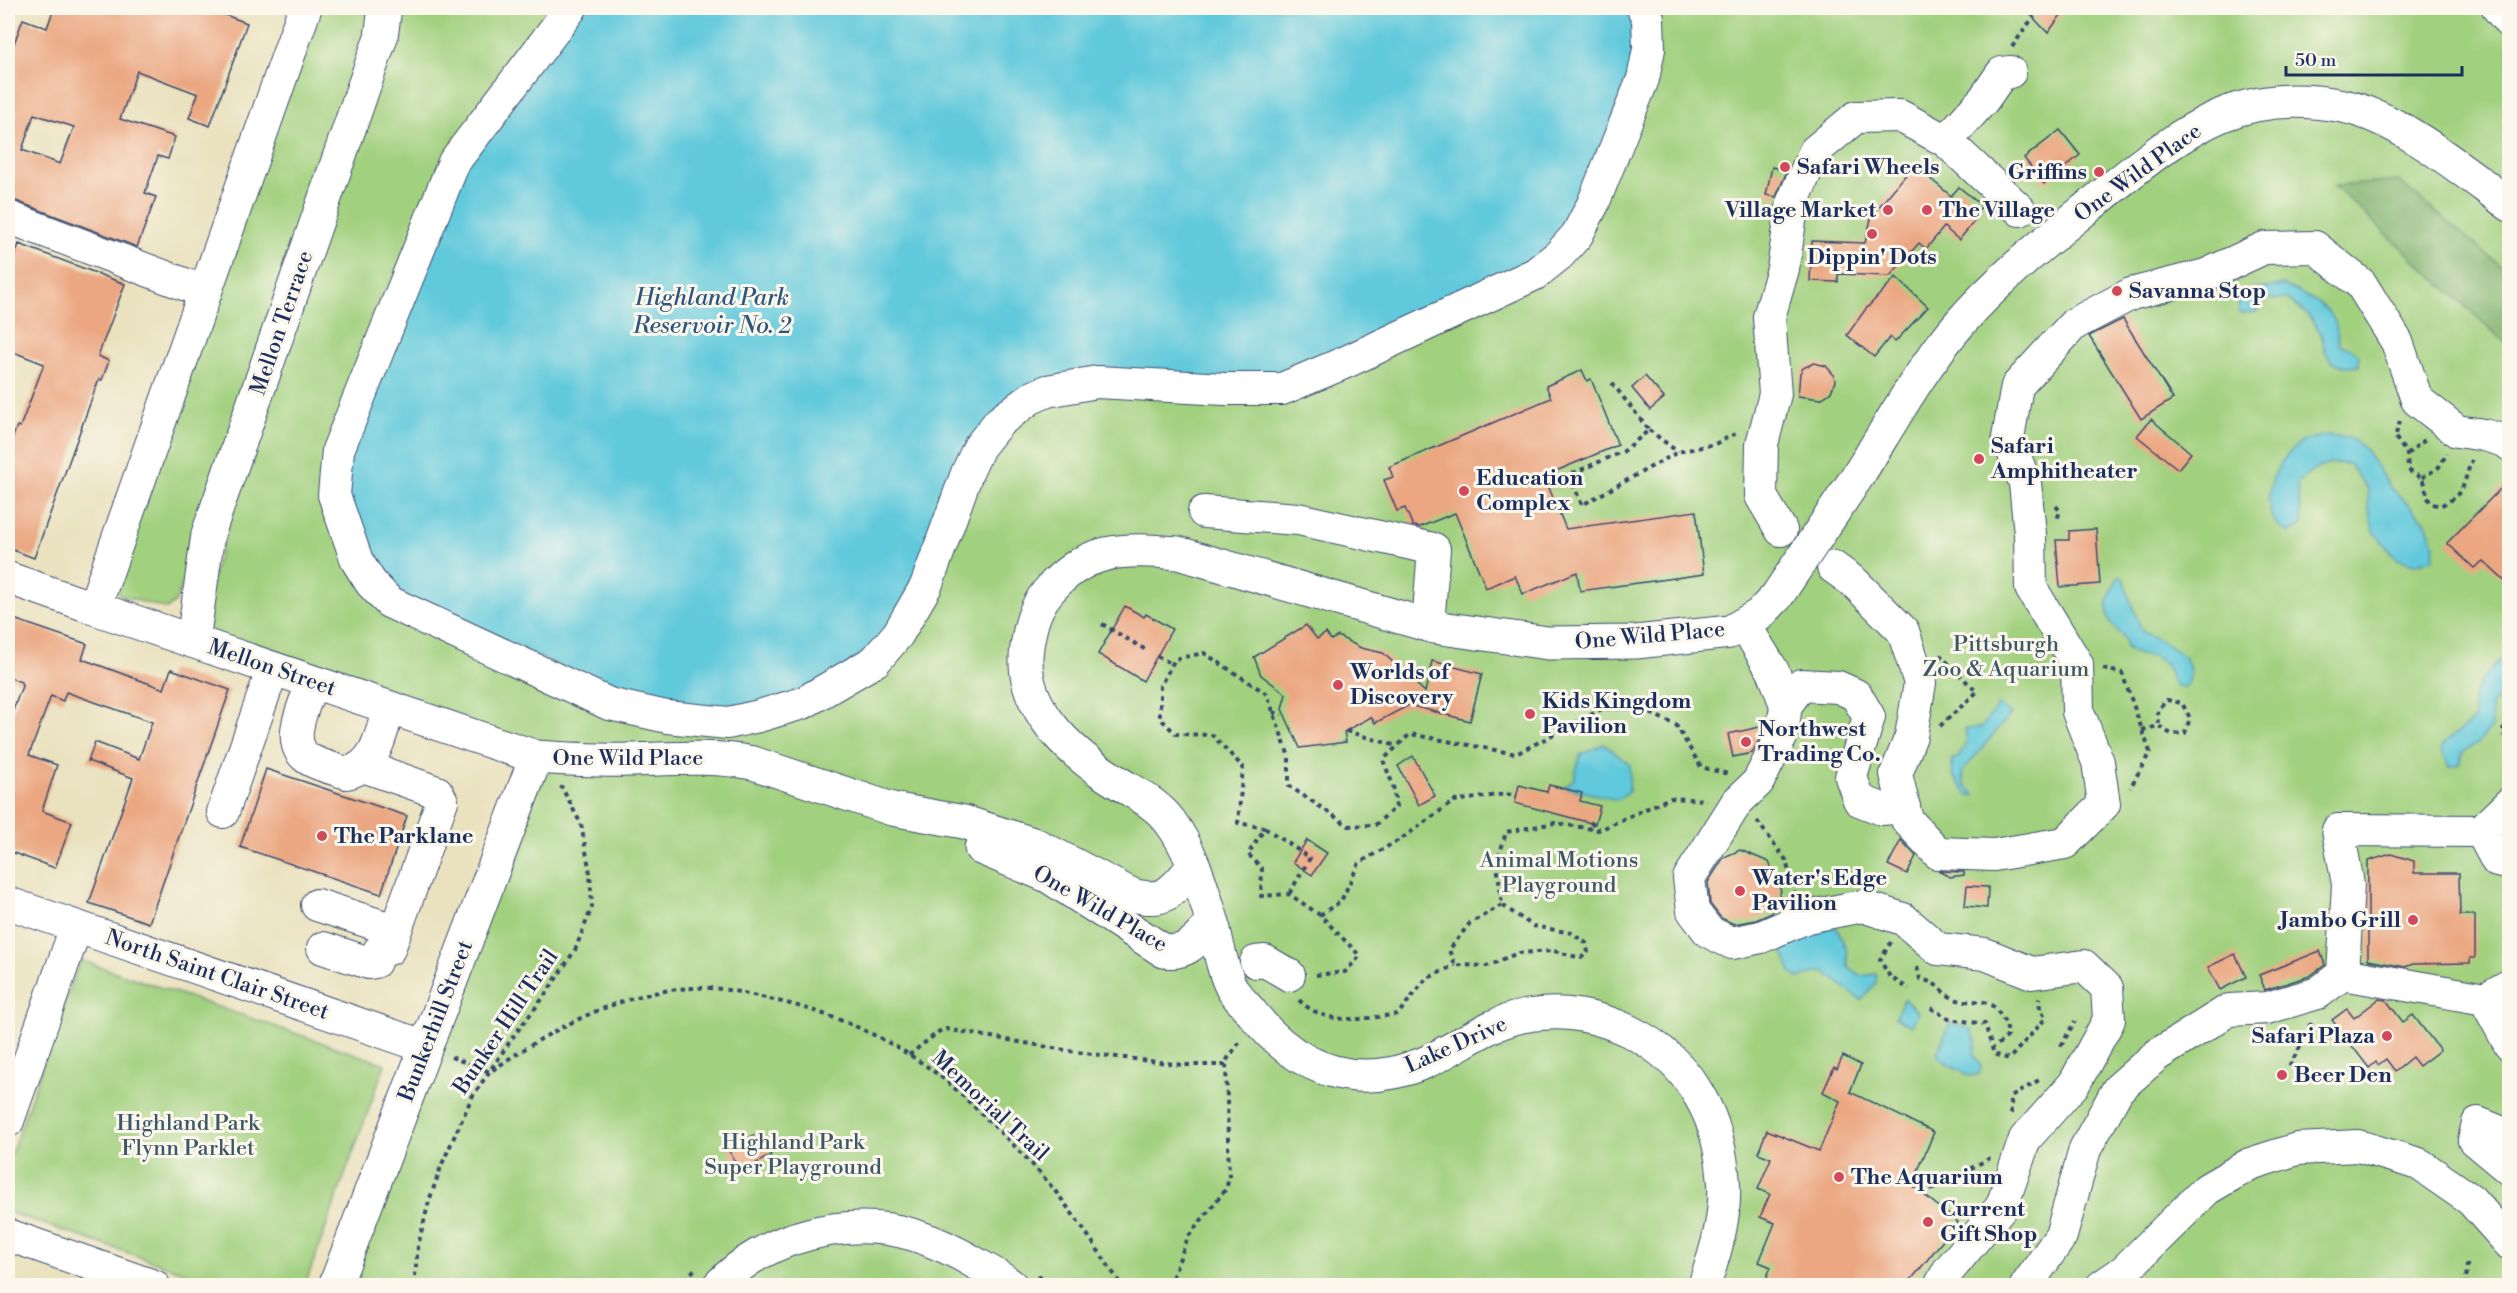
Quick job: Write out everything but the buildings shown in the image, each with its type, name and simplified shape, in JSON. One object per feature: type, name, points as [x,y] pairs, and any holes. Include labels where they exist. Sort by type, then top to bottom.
[{"type":"main road","points":[[94,608],[305,8]]},
{"type":"main road","name":"Mellon Terrace","points":[[193,641],[208,534],[381,37],[385,8]]},
{"type":"main road","name":"One Wild Place","points":[[892,808],[944,834],[1048,876],[1164,951],[1176,953],[1184,951],[1213,923],[1182,840],[1170,821],[1154,805],[1111,778],[1074,750],[1044,717],[1033,697],[1027,676],[1026,654],[1030,624],[1040,600],[1071,568],[1112,552],[1138,549],[1178,553],[1428,625],[1510,639],[1584,643],[1636,642],[1730,632],[1759,615],[1777,596],[1935,355],[1984,297],[2132,172],[2173,142],[2224,114],[2261,104],[2284,100],[2304,100],[2344,106],[2370,114],[2394,125],[2434,151],[2510,205]]},
{"type":"main road","name":"Mellon Street","points":[[94,608],[389,707],[546,768]]},
{"type":"main road","name":"One Wild Place","points":[[546,768],[603,760],[733,759],[753,763],[892,808],[964,822],[1036,844],[1132,895],[1146,898],[1158,899],[1167,894],[1194,867]]},
{"type":"main road","name":"Bunkerhill Street","points":[[335,1286],[434,1050],[546,768]]},
{"type":"street","points":[[571,8],[454,162],[338,450],[334,495],[357,561],[371,583],[389,602],[609,704],[667,717],[728,723],[803,702],[875,661],[898,634],[926,586],[979,447],[999,422],[1031,398],[1047,391],[1096,382],[1225,389],[1282,389],[1357,357],[1535,274],[1559,255],[1577,235],[1593,204],[1643,79],[1649,50],[1648,18],[1642,8]]},
{"type":"street","points":[[2498,8],[2510,23]]},
{"type":"street","points":[[1946,141],[1984,99],[2002,73],[2010,72]]},
{"type":"street","points":[[1781,530],[1761,496],[1762,444],[1775,394],[1769,317],[1783,270],[1793,201],[1815,151],[1856,117],[1900,116],[1946,141],[2020,210]]},
{"type":"street","points":[[8,217],[205,292]]},
{"type":"street","points":[[1833,567],[1855,583],[1903,631],[1920,683],[1911,736],[1896,774],[1907,820],[1938,853],[1994,855],[2065,843],[2104,804],[2098,762],[2078,712],[2078,664],[2031,588],[2030,534],[2025,483],[2008,438],[2017,386],[2074,324],[2132,294],[2206,275],[2264,248],[2315,247],[2361,284],[2397,342],[2417,400],[2484,437]]},
{"type":"street","points":[[1204,512],[1299,519],[1434,549],[1428,625]]},
{"type":"street","name":"Mellon Street","points":[[8,578],[94,608]]},
{"type":"street","points":[[1744,624],[1773,671],[1785,705],[1782,735],[1689,878],[1693,911],[1709,932],[1732,944],[1761,938],[1807,916],[1862,906],[1903,919],[1938,949],[1985,954],[2032,973],[2084,966],[2107,988],[2109,1020],[2074,1084],[2025,1139],[2002,1206],[1948,1270],[1940,1286]]},
{"type":"street","points":[[223,812],[273,668]]},
{"type":"street","points":[[313,682],[297,728],[301,750],[306,758],[347,773],[363,766],[374,754],[389,707]]},
{"type":"street","points":[[1785,705],[1802,685],[1838,687],[1856,695],[1869,717],[1851,777],[1859,800],[1882,809],[1904,807]]},
{"type":"street","points":[[323,948],[372,963],[379,951],[389,949],[442,801],[437,792],[363,766]]},
{"type":"street","points":[[2343,974],[2348,884],[2338,830],[2481,831],[2510,803]]},
{"type":"street","points":[[2481,831],[2497,861],[2510,864]]},
{"type":"street","name":"North Saint Clair Street","points":[[8,903],[434,1050]]},
{"type":"street","points":[[317,905],[394,930]]},
{"type":"street","name":"Lake Drive","points":[[1213,923],[1232,988],[1258,1021],[1287,1050],[1311,1065],[1336,1073],[1367,1076],[1396,1072],[1425,1063],[1475,1034],[1503,1022],[1530,1015],[1556,1012],[1584,1015],[1629,1031],[1657,1047],[1681,1070],[1701,1097],[1715,1131],[1721,1157],[1724,1186],[1720,1229],[1704,1286]]},
{"type":"street","points":[[8,1122],[16,1072],[76,927]]},
{"type":"street","points":[[1256,962],[1265,961],[1289,975]]},
{"type":"street","points":[[2026,1286],[2061,1236],[2085,1149],[2118,1089],[2157,1055],[2229,1010],[2267,1008],[2318,993],[2343,974],[2497,992],[2510,1045]]},
{"type":"street","points":[[2510,1136],[2478,1123],[2474,1140],[2510,1170]]},
{"type":"street","points":[[2102,1286],[2124,1271],[2207,1189],[2250,1164],[2297,1149],[2358,1146],[2419,1164],[2471,1200],[2510,1244]]},
{"type":"street","points":[[718,1286],[748,1261],[777,1245],[823,1231],[847,1229],[881,1230],[913,1235],[952,1250],[1012,1286]]},
{"type":"street","points":[[8,1235],[154,1286]]},
{"type":"path","points":[[1612,383],[1649,430],[1678,452]]},
{"type":"path","points":[[2417,400],[2404,410],[2395,437],[2407,453],[2408,470],[2422,478],[2430,503],[2440,506],[2455,499],[2464,488],[2471,463],[2484,437]]},
{"type":"path","points":[[1649,430],[1624,452],[1569,476],[1582,505],[1678,452],[1715,444],[1745,429]]},
{"type":"path","points":[[2422,478],[2484,437]]},
{"type":"path","points":[[1102,624],[1146,650]]},
{"type":"path","points":[[1289,894],[1310,858],[1265,828],[1238,823],[1243,767],[1212,735],[1176,734],[1160,718],[1160,686],[1175,659],[1204,653],[1267,694],[1289,757],[1289,786],[1349,826],[1374,825],[1396,807],[1394,785],[1383,760],[1410,734],[1516,754],[1602,709],[1639,708],[1676,725],[1701,767],[1747,792],[1762,826],[1786,860],[1795,898]]},
{"type":"path","points":[[1157,656],[1172,664]]},
{"type":"path","points":[[2078,664],[2122,673],[2150,753],[2131,788],[2104,804]]},
{"type":"path","points":[[2142,730],[2159,726],[2171,734],[2185,733],[2190,718],[2182,703],[2168,700],[2158,710],[2159,726]]},
{"type":"path","points":[[1273,712],[1282,715]]},
{"type":"path","points":[[2510,719],[2502,731],[2510,745]]},
{"type":"path","points":[[1346,731],[1398,746]]},
{"type":"path","name":"Bunker Hill Trail","points":[[414,1286],[418,1246],[435,1182],[472,1097],[574,950],[592,907],[590,873],[581,824],[546,768]]},
{"type":"path","points":[[1265,828],[1248,854],[1262,868],[1261,896],[1289,894],[1320,915],[1360,956],[1345,972],[1289,975],[1291,991],[1306,1006],[1326,1018],[1363,1019],[1398,1014],[1426,979],[1455,965],[1487,966],[1518,952],[1554,951],[1581,958],[1588,952],[1586,943],[1572,933],[1533,926],[1502,905],[1497,864],[1506,832],[1555,823],[1599,830],[1670,798],[1747,792]]},
{"type":"path","points":[[1320,915],[1341,901],[1359,863],[1404,837],[1454,801],[1506,794],[1516,796]]},
{"type":"path","points":[[1590,822],[1599,830]]},
{"type":"path","points":[[1455,965],[1449,950],[1470,923],[1502,905]]},
{"type":"path","points":[[1903,919],[1880,960],[1890,977],[1909,989]]},
{"type":"path","points":[[1914,956],[1920,979],[1933,982],[1953,998],[1983,1001],[1994,1005],[2008,1027],[2007,1037],[1996,1046]]},
{"type":"path","name":"Memorial Trail","points":[[490,1072],[551,1032],[597,1011],[640,997],[694,987],[755,995],[799,1006],[845,1022],[888,1041],[947,1082],[1012,1143],[1064,1202],[1122,1286]]},
{"type":"path","points":[[2289,1066],[2309,1032],[2318,993]]},
{"type":"path","points":[[1931,1008],[1949,1019],[1985,1024],[1994,1054],[2009,1059],[2046,1017],[2040,1009],[2038,997],[2045,994]]},
{"type":"path","points":[[2060,1051],[2079,1014]]},
{"type":"path","points":[[1168,1286],[1188,1237],[1226,1189],[1229,1178],[1226,1065],[1234,1047],[1258,1021]]},
{"type":"path","points":[[909,1054],[941,1030],[946,1029],[1076,1052],[1183,1065],[1226,1065]]},
{"type":"path","points":[[434,1050],[490,1072]]},
{"type":"path","points":[[1923,1194],[2025,1139],[2010,1123],[2011,1096],[2041,1079]]},
{"type":"path","points":[[2466,1286],[2467,1264]]},
{"type":"path","points":[[2410,1283],[2419,1286]]},
{"type":"green space","points":[[317,8],[352,8],[372,15],[368,49],[176,601],[167,609],[119,595],[116,579]]},
{"type":"green space","points":[[385,8],[2509,8],[2509,1285],[335,1285],[536,757],[193,641]]},
{"type":"green space","points":[[2399,181],[2509,273],[2509,346],[2334,186]]},
{"type":"green space","name":"Highland Park Flynn Parklet","points":[[80,960],[385,1064],[305,1285],[222,1285],[8,1212],[8,1163]]},
{"type":"water","name":"Highland Park Reservoir No. 2","points":[[580,8],[1632,8],[1637,48],[1584,204],[1544,257],[1279,378],[1036,384],[911,586],[887,633],[824,684],[726,713],[629,696],[388,591],[342,489],[363,413],[456,172]]},
{"type":"water","points":[[2284,285],[2326,309],[2335,322],[2340,345],[2350,348],[2359,355],[2359,366],[2347,367],[2332,362],[2325,351],[2321,333],[2307,314],[2287,299],[2267,299],[2256,312],[2239,313],[2238,301],[2252,290]]},
{"type":"water","points":[[2327,435],[2350,438],[2366,450],[2389,486],[2425,521],[2435,545],[2433,559],[2414,564],[2396,558],[2374,532],[2368,507],[2368,489],[2349,464],[2326,465],[2308,473],[2297,485],[2302,525],[2290,533],[2278,526],[2269,504],[2273,479],[2279,467],[2286,457],[2304,441]]},
{"type":"water","points":[[2120,576],[2125,580],[2128,595],[2142,631],[2169,646],[2185,659],[2189,667],[2189,676],[2185,687],[2177,687],[2166,664],[2153,656],[2138,655],[2126,648],[2123,637],[2112,625],[2108,613],[2108,600]]},
{"type":"water","points":[[2503,658],[2509,658],[2509,691],[2501,694],[2491,705],[2492,727],[2477,744],[2462,752],[2460,764],[2449,767],[2441,748],[2474,719],[2474,699],[2479,684]]},
{"type":"water","points":[[1998,705],[2011,714],[1962,772],[1965,785],[1975,795],[1968,796],[1953,775],[1952,759],[1958,758],[1967,742],[1965,729],[1982,727]]},
{"type":"water","points":[[1604,744],[1630,765],[1629,791],[1617,800],[1565,787],[1574,779],[1580,755]]},
{"type":"water","points":[[1829,925],[1838,929],[1847,952],[1848,966],[1860,976],[1876,974],[1876,983],[1862,1000],[1824,971],[1798,978],[1791,973],[1780,945]]},
{"type":"water","points":[[1904,999],[1918,1013],[1912,1026],[1895,1017]]},
{"type":"water","points":[[1950,1023],[1971,1029],[1976,1041],[1974,1054],[1981,1067],[1979,1074],[1969,1076],[1945,1062],[1937,1054]]},
{"type":"place","name":"Safari Wheels","points":[[1785,167]]},
{"type":"place","name":"Griffins","points":[[2099,172]]},
{"type":"place","name":"Village Market","points":[[1888,210]]},
{"type":"place","name":"The Village","points":[[1927,210]]},
{"type":"place","name":"Dippin' Dots","points":[[1872,234]]},
{"type":"place","name":"Savanna Stop","points":[[2117,291]]},
{"type":"place","name":"Safari Amphitheater","points":[[1979,459]]},
{"type":"place","name":"Education Complex","points":[[1464,491]]},
{"type":"place","name":"Worlds of Discovery","points":[[1338,685]]},
{"type":"place","name":"Kids Kingdom Pavilion","points":[[1530,714]]},
{"type":"place","name":"Northwest Trading Co.","points":[[1746,742]]},
{"type":"place","name":"The Parklane","points":[[322,836]]},
{"type":"place","name":"Water's Edge Pavilion","points":[[1740,891]]},
{"type":"place","name":"Jambo Grill","points":[[2413,920]]},
{"type":"place","name":"Safari Plaza","points":[[2387,1036]]},
{"type":"place","name":"Beer Den","points":[[2282,1075]]},
{"type":"place","name":"The Aquarium","points":[[1839,1177]]},
{"type":"place","name":"Current Gift Shop","points":[[1928,1222]]},
{"type":"park label","name":"Pittsburgh Zoo & Aquarium","points":[[2006,656]]},
{"type":"park label","name":"Animal Motions Playground","points":[[1559,872]]},
{"type":"park label","name":"Highland Park Super Playground","points":[[793,1154]]}]
